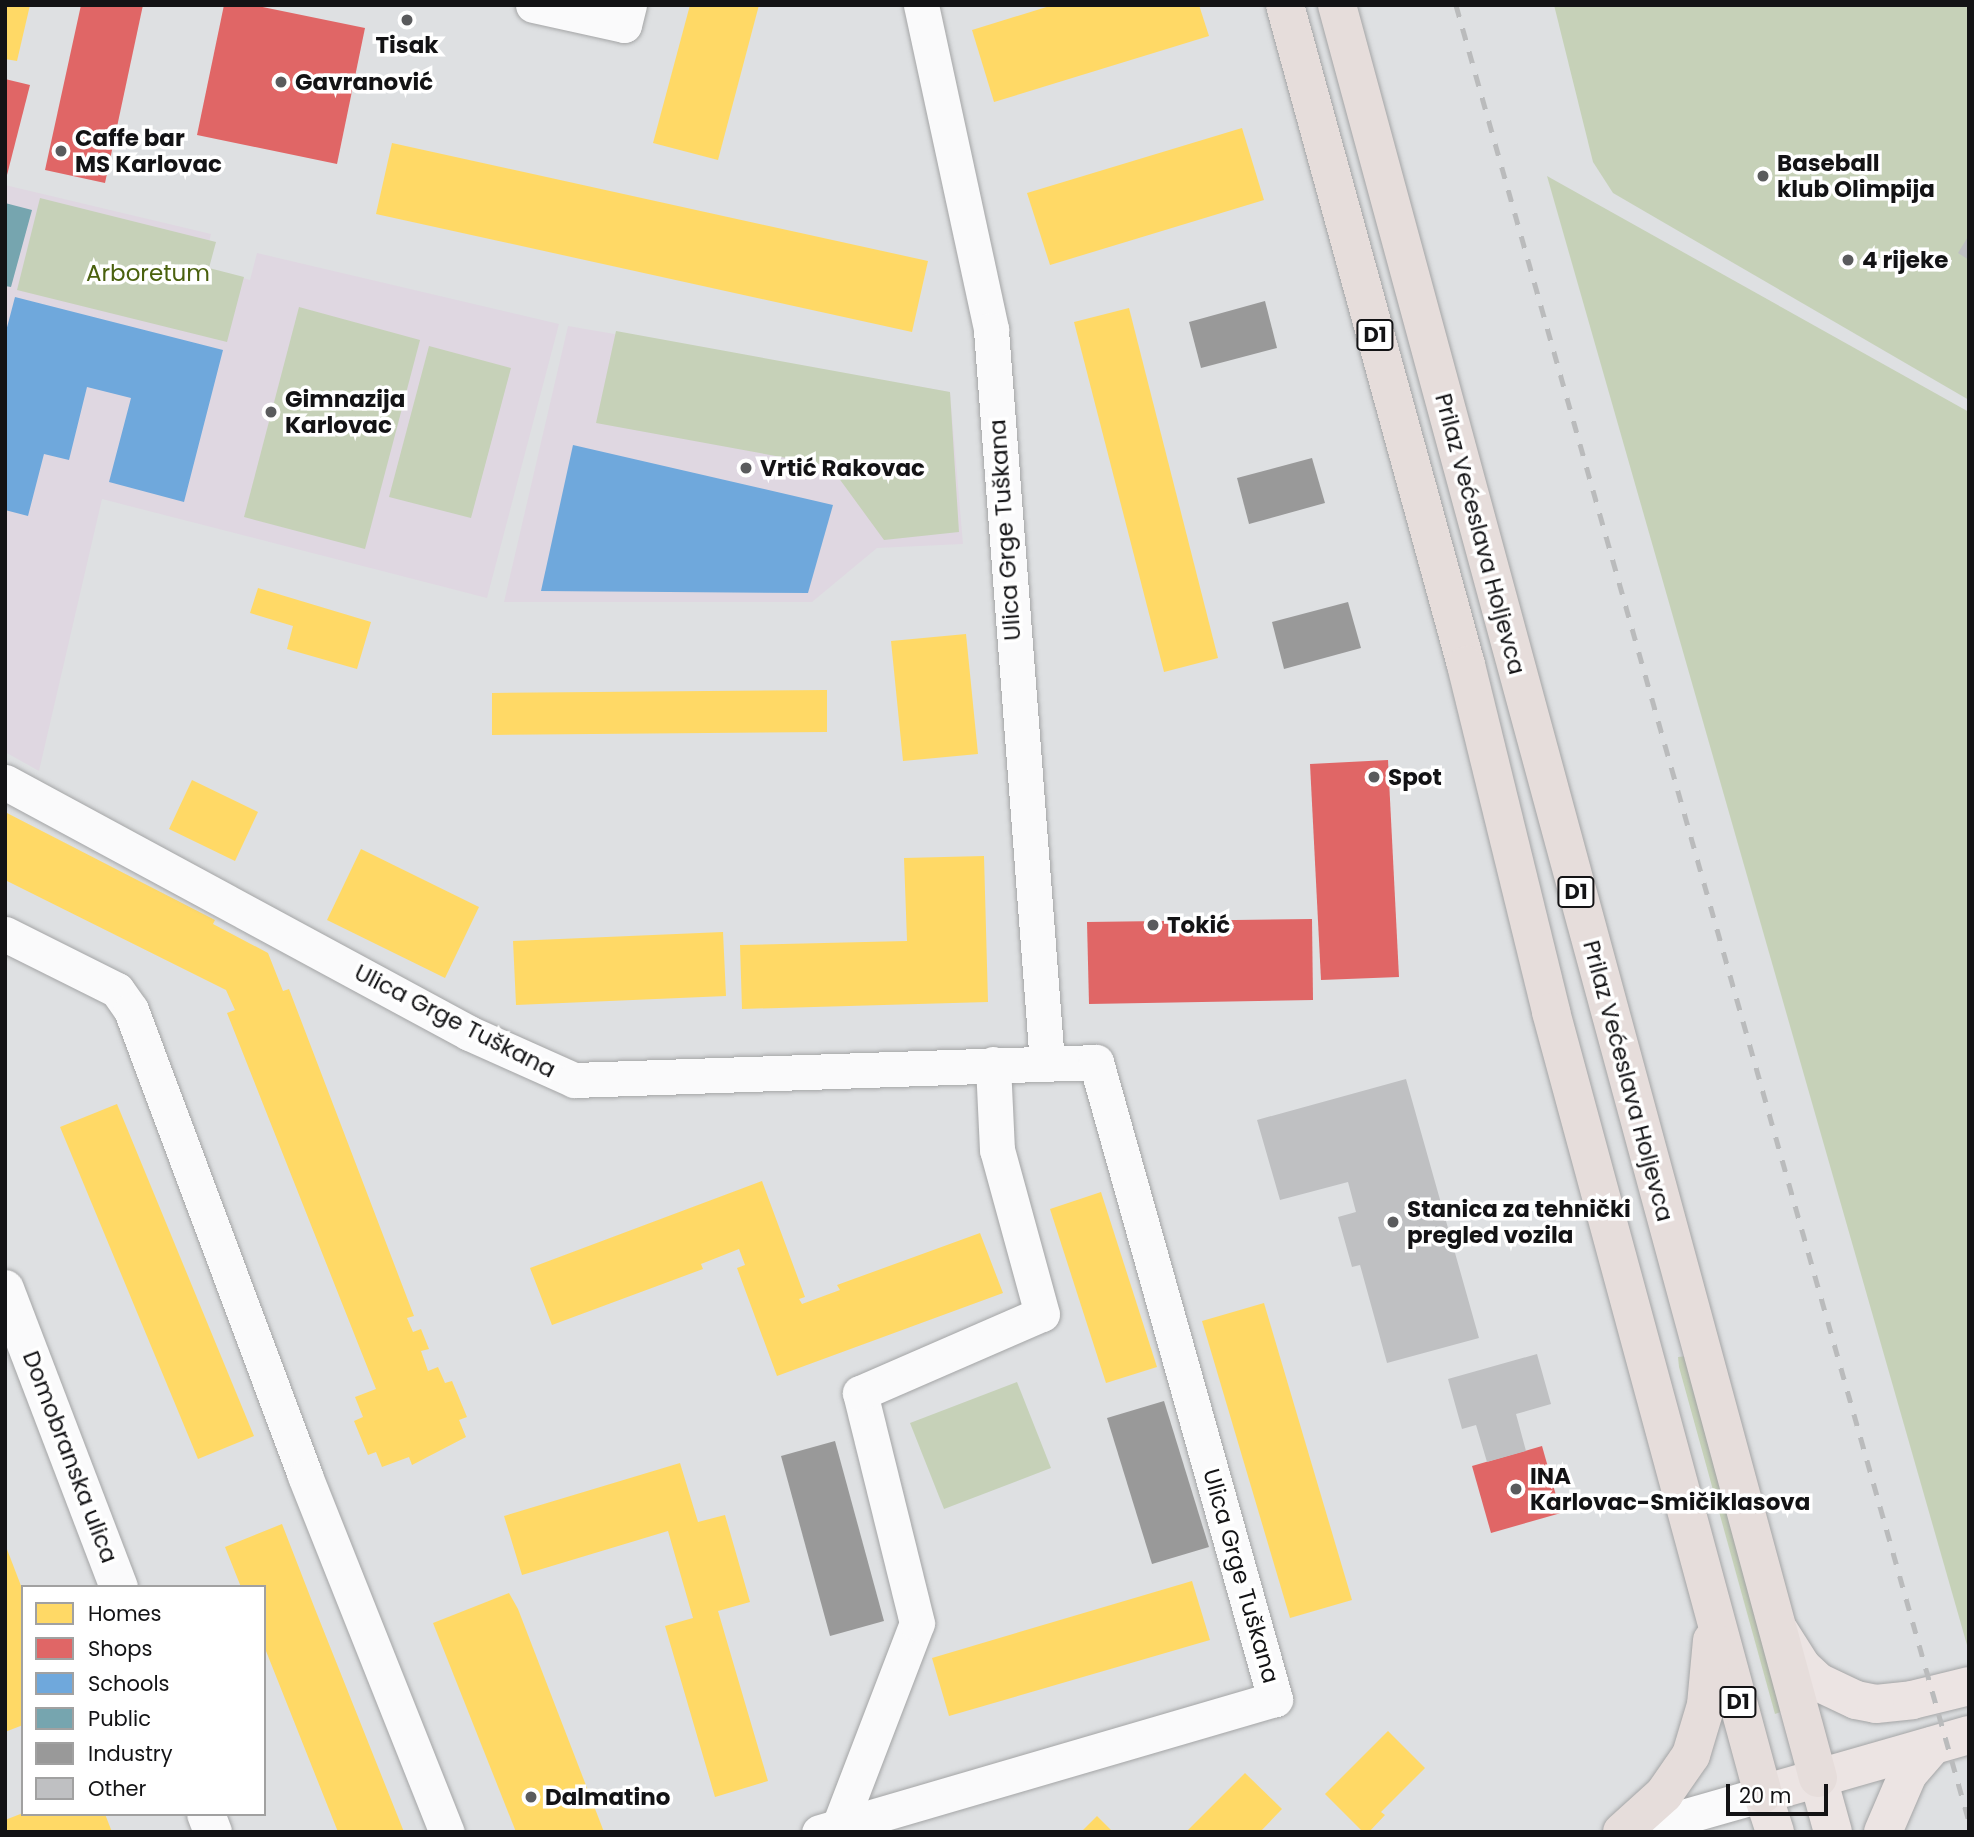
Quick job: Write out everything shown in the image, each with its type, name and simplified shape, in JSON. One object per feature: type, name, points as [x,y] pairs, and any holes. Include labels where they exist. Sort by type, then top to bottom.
[{"type":"highway","name":"Prilaz Većeslava Holjevca","points":[[1285,5],[1466,665],[1551,1012],[1763,1794]]},
{"type":"highway","name":"Prilaz Većeslava Holjevca","points":[[1337,5],[1818,1778]]},
{"type":"highway","points":[[1622,1832],[1664,1794],[1691,1755],[1706,1705],[1713,1610]]},
{"type":"main road","name":"Domobranska ulica","points":[[5,1289],[118,1585]]},
{"type":"main road","points":[[1780,1632],[1802,1667],[1818,1682],[1856,1700],[1900,1701],[1969,1686]]},
{"type":"main road","points":[[1763,1794],[1969,1735]]},
{"type":"main road","points":[[1883,1832],[1908,1774],[1932,1746]]},
{"type":"main road","name":"Prilaz Većeslava Holjevca","points":[[1818,1778],[1833,1832]]},
{"type":"main road","name":"Prilaz Većeslava Holjevca","points":[[1763,1794],[1775,1832]]},
{"type":"street","points":[[533,5],[624,25],[629,5]]},
{"type":"street","name":"Ulica Grge Tuškana","points":[[921,5],[991,330],[1047,1062]]},
{"type":"street","name":"Ulica Grge Tuškana","points":[[5,782],[470,1033],[574,1080],[1096,1062],[1275,1699],[829,1829]]},
{"type":"street","points":[[5,934],[117,990],[131,1010],[305,1476],[447,1832]]},
{"type":"street","name":"Ulica Grge Tuškana","points":[[829,1829],[917,1623],[860,1393],[1042,1314],[997,1150],[993,1065]]},
{"type":"street","points":[[1630,1832],[1763,1794]]},
{"type":"shaded area","name":"Gimnazija Karlovac","points":[[5,185],[211,234],[203,267],[250,280],[257,253],[559,324],[487,598],[102,499],[39,771],[5,752]]},
{"type":"shaded area","name":"Vrtić Rakovac","points":[[568,326],[950,392],[963,544],[877,548],[812,602],[504,602]]},
{"type":"green space","name":"Baseball klub Olimpija","points":[[1554,5],[1969,5],[1969,400],[1613,193],[1593,162]]},
{"type":"green space","points":[[1547,176],[1969,412],[1969,1652]]},
{"type":"green space","name":"Arboretum","points":[[40,198],[216,242],[209,268],[244,277],[227,342],[17,290]]},
{"type":"green space","points":[[299,307],[420,340],[365,549],[244,517]]},
{"type":"green space","points":[[616,331],[950,392],[959,532],[884,540],[830,466],[596,423]]},
{"type":"green space","points":[[429,346],[511,368],[471,518],[389,497]]},
{"type":"green space","points":[[1687,1356],[1787,1710],[1775,1714],[1679,1367],[1678,1357]]},
{"type":"green space","points":[[1017,1382],[1051,1468],[944,1509],[910,1423]]},
{"type":"building: Homes","points":[[5,5],[30,5],[17,61],[5,59]]},
{"type":"building: Homes","points":[[690,5],[759,5],[718,160],[653,143]]},
{"type":"building: Homes","points":[[1053,5],[1199,5],[1209,36],[994,102],[972,30]]},
{"type":"building: Homes","points":[[1242,128],[1264,200],[1050,265],[1027,193]]},
{"type":"building: Homes","points":[[392,143],[928,261],[912,332],[376,214]]},
{"type":"building: Homes","points":[[1129,308],[1218,658],[1164,672],[1074,322]]},
{"type":"building: Homes","points":[[258,588],[371,622],[357,669],[287,649],[293,626],[250,613]]},
{"type":"building: Homes","points":[[966,634],[978,754],[903,761],[891,641]]},
{"type":"building: Homes","points":[[827,690],[827,732],[492,735],[492,693]]},
{"type":"building: Homes","points":[[192,780],[258,812],[235,861],[169,829]]},
{"type":"building: Homes","points":[[5,812],[215,920],[213,924],[268,953],[283,991],[289,989],[414,1316],[407,1318],[413,1332],[421,1329],[429,1349],[421,1351],[428,1371],[438,1367],[445,1383],[452,1381],[467,1417],[459,1420],[466,1437],[412,1465],[409,1457],[382,1467],[376,1452],[368,1455],[354,1421],[363,1417],[355,1397],[376,1389],[227,1013],[235,1010],[226,990],[5,880]]},
{"type":"building: Homes","points":[[361,849],[479,907],[445,978],[327,920]]},
{"type":"building: Homes","points":[[984,856],[988,1002],[742,1009],[740,945],[907,941],[904,858]]},
{"type":"building: Homes","points":[[723,932],[726,996],[516,1005],[513,941]]},
{"type":"building: Homes","points":[[117,1104],[254,1436],[198,1459],[60,1127]]},
{"type":"building: Homes","points":[[762,1181],[805,1297],[799,1299],[802,1304],[840,1290],[837,1285],[980,1233],[1003,1293],[777,1376],[737,1268],[745,1265],[739,1249],[701,1264],[703,1269],[552,1325],[530,1268]]},
{"type":"building: Homes","points":[[1101,1192],[1157,1367],[1106,1383],[1050,1209]]},
{"type":"building: Homes","points":[[1264,1303],[1352,1600],[1290,1618],[1202,1321]]},
{"type":"building: Homes","points":[[680,1463],[698,1522],[725,1515],[750,1602],[718,1611],[768,1781],[715,1797],[665,1626],[693,1618],[668,1531],[522,1575],[504,1516]]},
{"type":"building: Homes","points":[[282,1524],[404,1832],[338,1832],[266,1651],[266,1585],[240,1585],[225,1547]]},
{"type":"building: Homes","points":[[5,1544],[21,1586],[21,1726],[5,1732]]},
{"type":"building: Homes","points":[[1192,1581],[1210,1640],[949,1716],[932,1658]]},
{"type":"building: Homes","points":[[509,1593],[518,1609],[604,1832],[516,1832],[433,1623]]},
{"type":"building: Homes","points":[[1388,1731],[1425,1768],[1381,1812],[1385,1815],[1369,1832],[1363,1832],[1325,1794]]},
{"type":"building: Homes","points":[[1245,1773],[1282,1809],[1260,1832],[1186,1832]]},
{"type":"building: Homes","points":[[21,1814],[21,1816],[106,1816],[112,1832],[5,1832],[5,1820]]},
{"type":"building: Homes","points":[[1097,1816],[1113,1832],[1081,1832]]},
{"type":"building: Shops","points":[[81,5],[143,5],[105,183],[45,170]]},
{"type":"building: Shops","name":"Gavranović","points":[[224,5],[253,5],[365,28],[337,164],[197,135]]},
{"type":"building: Shops","points":[[5,79],[30,85],[6,179],[5,179]]},
{"type":"building: Shops","points":[[1388,760],[1399,977],[1321,980],[1310,764]]},
{"type":"building: Shops","points":[[1312,919],[1313,1000],[1089,1004],[1087,922]]},
{"type":"building: Shops","name":"INA Karlovac-Smičiklasova","points":[[1542,1446],[1561,1513],[1491,1533],[1472,1466]]},
{"type":"building: Schools","points":[[15,297],[223,350],[184,502],[109,482],[131,398],[87,387],[69,460],[44,454],[28,516],[5,510],[5,335]]},
{"type":"building: Schools","points":[[573,445],[833,505],[808,593],[541,591]]},
{"type":"building: Public","points":[[5,203],[32,210],[11,287],[5,286]]},
{"type":"building: Industry","points":[[1265,301],[1277,348],[1201,368],[1189,322]]},
{"type":"building: Industry","points":[[1312,458],[1325,503],[1249,524],[1237,478]]},
{"type":"building: Industry","points":[[1348,602],[1361,648],[1284,669],[1272,622]]},
{"type":"building: Industry","points":[[1164,1401],[1209,1547],[1152,1564],[1107,1418]]},
{"type":"building: Industry","points":[[835,1441],[884,1621],[830,1636],[781,1456]]},
{"type":"building: Other","points":[[1969,235],[1969,260],[1958,253]]},
{"type":"building: Other","name":"Stanica za tehnički pregled vozila","points":[[1406,1079],[1479,1338],[1387,1363],[1360,1265],[1352,1267],[1338,1217],[1356,1212],[1348,1182],[1280,1200],[1257,1120]]},
{"type":"building: Other","points":[[1537,1354],[1551,1404],[1516,1414],[1526,1451],[1487,1462],[1476,1425],[1462,1429],[1448,1379]]},
{"type":"railway","points":[[1456,5],[1969,1822]]},
{"type":"place","name":"Tisak","points":[[407,20]]},
{"type":"place","name":"Gavranović","points":[[281,82]]},
{"type":"place","name":"Caffe bar MS Karlovac","points":[[61,151]]},
{"type":"place","name":"Baseball klub Olimpija","points":[[1763,176]]},
{"type":"place","name":"4 rijeke","points":[[1848,260]]},
{"type":"place","name":"Gimnazija Karlovac","points":[[271,412]]},
{"type":"place","name":"Vrtić Rakovac","points":[[746,468]]},
{"type":"place","name":"Spot","points":[[1374,777]]},
{"type":"place","name":"Tokić","points":[[1153,925]]},
{"type":"place","name":"Stanica za tehnički pregled vozila","points":[[1393,1222]]},
{"type":"place","name":"INA Karlovac-Smičiklasova","points":[[1516,1489]]},
{"type":"place","name":"Dalmatino","points":[[531,1797]]}]
